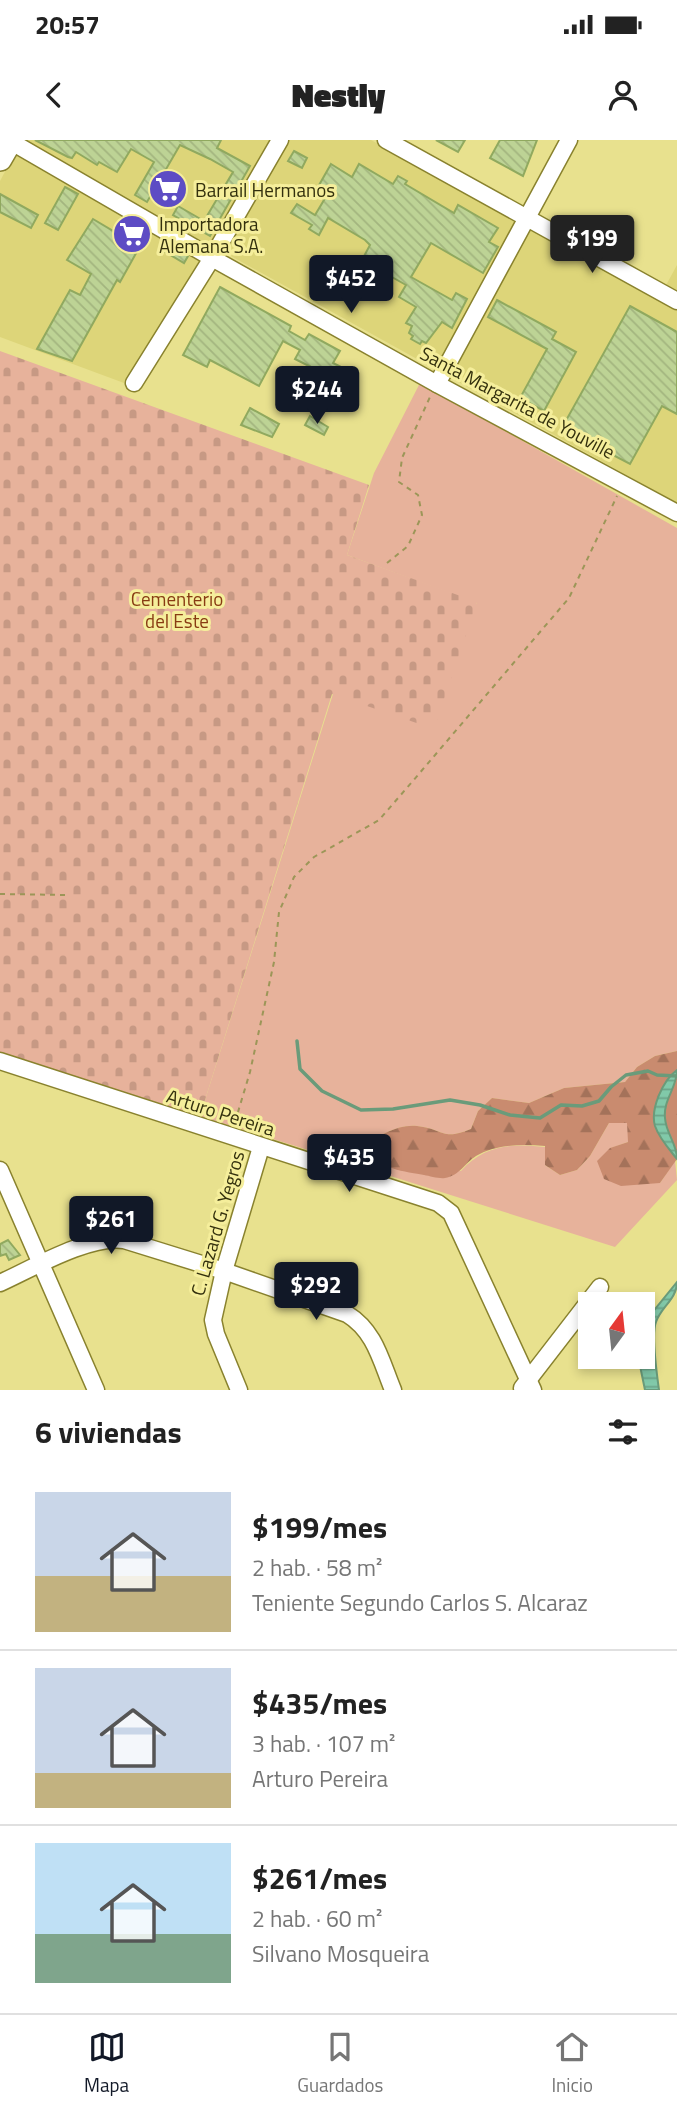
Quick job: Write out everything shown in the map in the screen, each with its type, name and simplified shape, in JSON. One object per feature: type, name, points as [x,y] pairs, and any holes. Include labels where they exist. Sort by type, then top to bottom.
[{"type":"highway","points":[[0,159],[10,140]]},
{"type":"street","name":"Santa Margarita de Youville","points":[[10,140],[435,388],[677,513]]},
{"type":"street","points":[[134,383],[212,258],[280,140]]},
{"type":"street","points":[[386,140],[677,301]]},
{"type":"street","points":[[435,388],[569,140]]},
{"type":"street","name":"Arturo Pereira","points":[[0,1061],[438,1203],[450,1213],[495,1305],[527,1387]]},
{"type":"street","name":"C. Lazard G. Yegros","points":[[239,1390],[213,1320],[224,1271],[261,1147]]},
{"type":"street","points":[[0,1170],[96,1390]]},
{"type":"street","points":[[0,1283],[94,1241],[111,1238],[124,1240],[347,1314],[361,1322],[372,1336],[393,1390]]},
{"type":"street","points":[[527,1387],[600,1287]]},
{"type":"path","points":[[387,563],[408,546],[422,515],[418,495],[399,482],[402,458],[435,388]]},
{"type":"path","points":[[230,1137],[250,1072],[274,962],[279,912],[294,877],[314,857],[379,820],[569,598],[618,495]]},
{"type":"path","points":[[0,894],[67,895]]},
{"type":"shaded area","points":[[22,140],[371,140],[658,300],[677,265],[677,503],[211,245],[124,383],[0,337],[0,181]]},
{"type":"shaded area","points":[[677,1070],[665,1112],[677,1159],[659,1135],[654,1111],[659,1095]]},
{"type":"shaded area","points":[[677,1282],[655,1328],[655,1309]]},
{"type":"shaded area","points":[[655,1355],[659,1390],[645,1390],[641,1369],[655,1369]]},
{"type":"green space","name":"Cementerio del Este","points":[[0,351],[369,485],[347,555],[477,602],[434,729],[332,694],[200,1116],[0,1054]]},
{"type":"green space","points":[[420,383],[677,528],[677,1051],[655,1056],[637,1067],[625,1082],[564,1088],[529,1103],[492,1098],[478,1111],[471,1129],[448,1134],[426,1127],[403,1127],[389,1131],[364,1145],[461,1171],[479,1156],[499,1148],[521,1145],[545,1147],[545,1165],[560,1175],[577,1170],[590,1156],[609,1123],[628,1123],[628,1142],[611,1148],[660,1183],[675,1161],[677,1180],[615,1247],[200,1116],[333,694],[477,603],[347,555],[374,473]]},
{"type":"green space","points":[[677,1051],[677,1159],[660,1183],[621,1186],[604,1179],[597,1161],[610,1148],[628,1142],[627,1123],[609,1123],[590,1156],[577,1170],[560,1175],[545,1165],[545,1146],[518,1145],[492,1149],[476,1156],[454,1175],[443,1178],[390,1167],[376,1159],[363,1145],[389,1131],[410,1126],[426,1127],[448,1134],[461,1132],[471,1129],[478,1111],[492,1098],[529,1103],[564,1088],[625,1082],[637,1067],[655,1056]]},
{"type":"building","points":[[35,140],[221,140],[217,148],[250,166],[210,236],[173,215],[178,206],[204,221],[233,172],[210,159],[180,145],[147,202],[135,195],[154,162],[131,149],[117,172],[99,162],[97,165],[76,152],[72,158],[68,157]]},
{"type":"building","points":[[436,140],[465,140],[458,152]]},
{"type":"building","points":[[500,140],[537,140],[523,176],[490,158]]},
{"type":"building","points":[[294,151],[307,158],[302,168],[288,161]]},
{"type":"building","points":[[331,164],[352,177],[359,164],[393,184],[398,176],[407,181],[405,184],[454,213],[458,205],[498,228],[489,242],[498,247],[483,273],[431,243],[411,277],[452,300],[456,293],[467,299],[452,328],[442,322],[426,343],[422,341],[420,344],[411,339],[413,336],[409,333],[412,326],[406,323],[416,307],[399,297],[406,285],[362,260],[370,245],[328,218],[319,235],[309,229],[312,225],[291,213],[297,204],[315,215],[324,200],[314,194]]},
{"type":"building","points":[[65,187],[78,194],[58,230],[45,223]]},
{"type":"building","points":[[0,194],[38,215],[31,228],[0,212]]},
{"type":"building","points":[[93,219],[115,232],[119,224],[144,239],[120,282],[117,280],[72,361],[37,349],[70,290],[80,295],[91,274],[67,260]]},
{"type":"building","points":[[166,243],[188,256],[184,263],[162,250]]},
{"type":"building","points":[[220,287],[291,326],[289,331],[305,340],[309,334],[340,351],[333,363],[349,371],[341,400],[332,395],[334,392],[324,385],[306,376],[311,367],[295,359],[300,350],[283,341],[259,386],[210,360],[207,367],[183,355]]},
{"type":"building","points":[[497,300],[556,332],[552,339],[576,352],[544,411],[520,398],[547,349],[488,317]]},
{"type":"building","points":[[630,306],[677,332],[677,414],[662,406],[630,464],[569,432],[571,428],[564,424]]},
{"type":"building","points":[[250,408],[279,424],[272,437],[241,425]]},
{"type":"building","points":[[310,416],[328,427],[324,435],[305,425]]},
{"type":"building","points":[[8,1240],[20,1255],[9,1260],[6,1254],[0,1256],[0,1244]]},
{"type":"waterway","points":[[297,1041],[300,1069],[322,1091],[361,1110],[393,1109],[450,1100],[480,1105],[510,1115],[540,1118],[561,1105],[582,1106],[599,1101],[626,1075],[648,1071],[657,1075],[677,1076]]},
{"type":"place","name":"Barrail Hermanos","points":[[168,189]]},
{"type":"place","name":"Importadora Alemana S.A.","points":[[132,234]]}]
